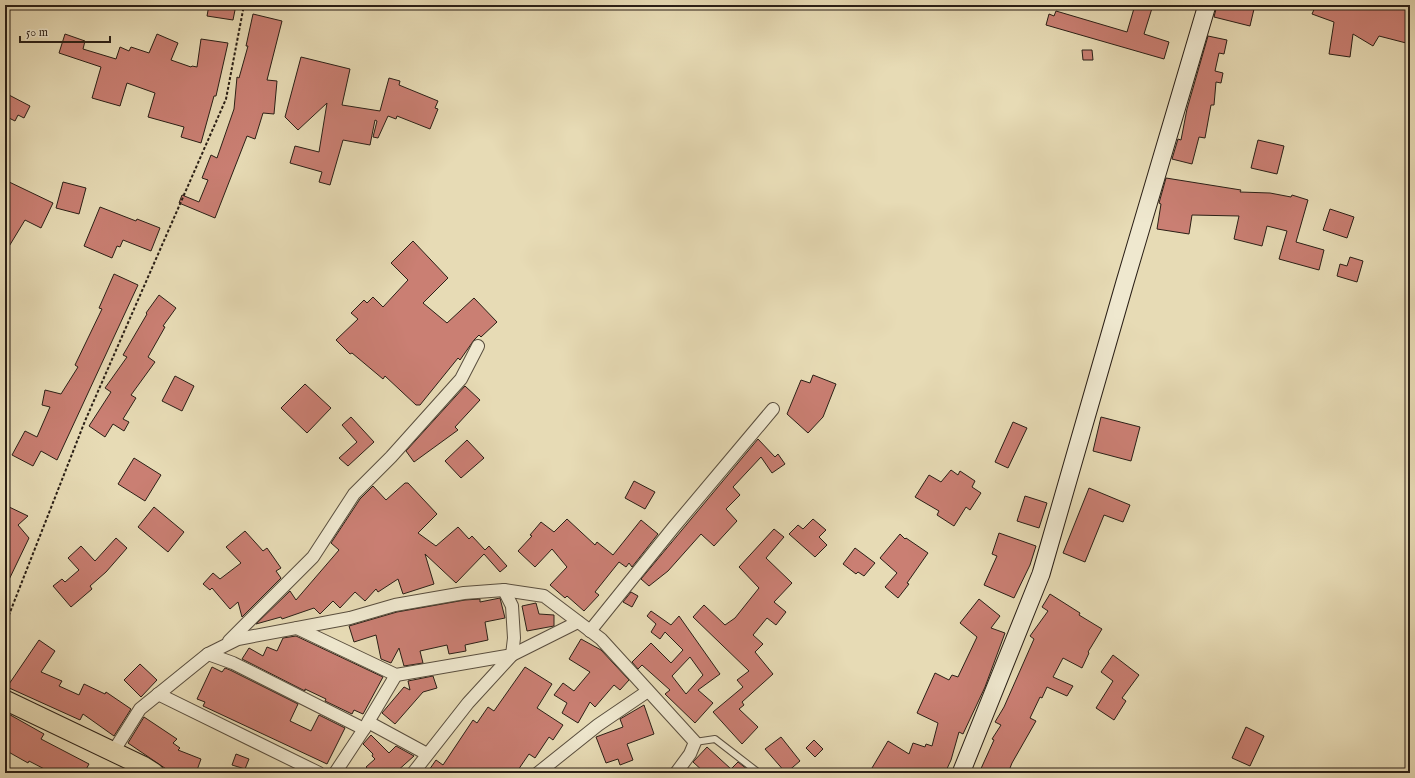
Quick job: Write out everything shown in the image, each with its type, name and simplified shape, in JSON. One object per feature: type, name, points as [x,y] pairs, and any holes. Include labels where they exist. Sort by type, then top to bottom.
[{"type":"main road","points":[[961,773],[1041,574],[1124,282],[1207,5]]},
{"type":"main road","points":[[5,700],[154,773]]},
{"type":"street","points":[[224,646],[313,557],[354,494],[391,457],[461,379],[478,346]]},
{"type":"street","points":[[590,631],[673,528],[773,409]]},
{"type":"street","points":[[413,773],[468,704],[512,655],[514,638],[512,606],[504,590]]},
{"type":"street","points":[[113,752],[140,709],[208,654],[238,639],[350,618],[403,604],[464,593],[504,590],[544,596],[601,639],[695,742],[690,754],[676,773]]},
{"type":"street","points":[[297,628],[396,675],[512,655],[578,622]]},
{"type":"street","points":[[208,654],[233,663],[427,754]]},
{"type":"street","points":[[335,773],[366,726],[396,675]]},
{"type":"street","points":[[538,773],[598,725],[648,690]]},
{"type":"street","points":[[158,694],[318,773]]},
{"type":"lane","points":[[695,742],[715,739],[759,773]]},
{"type":"path","points":[[5,625],[85,421],[226,99],[244,5]]},
{"type":"building","points":[[209,5],[236,5],[233,20],[207,16]]},
{"type":"building","points":[[1135,5],[1153,5],[1144,34],[1169,42],[1164,59],[1046,25],[1049,14],[1054,16],[1056,11],[1127,32]]},
{"type":"building","points":[[1217,5],[1237,5],[1254,9],[1250,26],[1214,17]]},
{"type":"building","points":[[1316,5],[1390,5],[1410,10],[1410,44],[1379,36],[1373,46],[1353,34],[1350,57],[1329,54],[1334,22],[1312,14]]},
{"type":"building","points":[[253,14],[282,21],[267,80],[277,81],[274,114],[263,113],[255,139],[247,136],[215,218],[179,203],[182,195],[199,202],[208,180],[202,178],[211,155],[217,158],[234,109],[237,77],[239,78],[248,46],[246,46]]},
{"type":"building","points":[[65,34],[85,41],[83,49],[116,59],[120,47],[129,51],[131,47],[149,53],[157,34],[178,43],[171,60],[191,67],[197,67],[201,39],[228,43],[216,96],[214,96],[201,143],[181,137],[184,127],[148,117],[155,93],[127,83],[120,106],[92,98],[101,67],[59,53]]},
{"type":"building","points":[[1208,36],[1227,40],[1224,54],[1219,53],[1215,71],[1223,73],[1221,83],[1216,82],[1214,105],[1211,105],[1205,138],[1199,137],[1192,164],[1172,159],[1178,139],[1181,140],[1187,109]]},
{"type":"building","points":[[1082,50],[1092,50],[1093,60],[1083,60]]},
{"type":"building","points":[[301,57],[350,69],[342,105],[380,111],[389,78],[400,81],[399,85],[438,101],[435,108],[438,109],[430,129],[397,116],[396,119],[388,116],[378,138],[373,137],[377,121],[375,120],[370,145],[343,140],[330,185],[319,182],[322,172],[290,163],[295,146],[319,152],[327,103],[298,130],[285,117]]},
{"type":"building","points":[[9,95],[30,106],[24,118],[18,115],[15,121],[5,116],[5,102]]},
{"type":"building","points":[[1258,140],[1284,146],[1277,174],[1251,168]]},
{"type":"building","points":[[1166,178],[1241,190],[1240,192],[1270,193],[1291,197],[1292,195],[1308,200],[1296,242],[1324,250],[1319,270],[1279,259],[1287,231],[1267,226],[1262,246],[1234,239],[1239,216],[1192,215],[1189,234],[1157,229],[1161,204],[1159,203]]},
{"type":"building","points":[[5,180],[53,203],[41,228],[25,220],[5,253]]},
{"type":"building","points":[[63,182],[86,188],[79,214],[56,208]]},
{"type":"building","points":[[100,207],[136,221],[137,219],[160,228],[151,251],[123,240],[120,247],[117,246],[112,258],[84,246]]},
{"type":"building","points":[[1330,209],[1354,217],[1347,238],[1323,230]]},
{"type":"building","points":[[413,241],[448,278],[423,303],[447,323],[474,298],[497,322],[481,337],[479,335],[474,340],[460,360],[458,358],[420,405],[416,405],[385,376],[383,379],[352,353],[350,354],[336,340],[358,319],[351,313],[364,300],[367,303],[373,297],[383,307],[408,280],[391,263]]},
{"type":"building","points":[[1350,257],[1363,261],[1357,282],[1337,276],[1340,264],[1347,266]]},
{"type":"building","points":[[114,274],[138,285],[57,460],[41,451],[33,466],[12,455],[25,431],[37,437],[50,407],[42,405],[45,390],[61,394],[78,367],[75,365],[102,309],[99,308]]},
{"type":"building","points":[[159,295],[176,308],[163,326],[165,327],[148,357],[155,362],[131,395],[136,398],[123,419],[129,422],[124,431],[113,424],[105,437],[89,426],[111,392],[105,388],[127,357],[123,355],[147,314],[146,313]]},
{"type":"building","points":[[813,375],[836,384],[823,417],[808,433],[787,414],[801,380],[810,383]]},
{"type":"building","points":[[175,376],[194,386],[182,411],[162,401]]},
{"type":"building","points":[[305,384],[331,408],[307,433],[281,408]]},
{"type":"building","points":[[465,386],[480,400],[455,427],[458,430],[414,462],[406,451]]},
{"type":"building","points":[[351,417],[374,442],[348,466],[339,458],[357,442],[342,425]]},
{"type":"building","points":[[1101,417],[1140,427],[1131,461],[1093,451]]},
{"type":"building","points":[[1013,422],[1027,428],[1008,468],[995,462]]},
{"type":"building","points":[[758,439],[775,457],[778,454],[785,464],[772,473],[761,457],[733,487],[740,495],[726,509],[737,521],[714,546],[701,534],[668,571],[649,586],[641,579]]},
{"type":"building","points":[[467,440],[484,458],[461,478],[445,461]]},
{"type":"building","points":[[134,458],[161,475],[145,501],[118,484]]},
{"type":"building","points":[[951,470],[958,475],[960,471],[975,481],[972,487],[981,493],[970,510],[966,507],[954,526],[937,515],[939,511],[915,497],[929,475],[941,482]]},
{"type":"building","points":[[634,481],[655,492],[645,509],[625,498]]},
{"type":"building","points":[[405,483],[408,483],[437,514],[418,533],[436,546],[458,527],[469,539],[472,536],[485,550],[489,546],[507,566],[500,572],[484,554],[456,583],[425,554],[434,584],[403,594],[398,579],[378,592],[376,589],[365,601],[355,592],[340,608],[333,601],[320,614],[314,608],[282,619],[281,617],[256,624],[290,591],[296,600],[339,550],[331,543],[360,499],[373,486],[386,500]]},
{"type":"building","points":[[1089,488],[1130,505],[1123,522],[1104,515],[1085,562],[1063,553]]},
{"type":"building","points":[[1025,496],[1047,503],[1039,528],[1017,521]]},
{"type":"building","points":[[5,505],[28,516],[18,525],[29,538],[5,588]]},
{"type":"building","points":[[154,507],[184,532],[168,552],[138,527]]},
{"type":"building","points":[[567,519],[595,545],[597,542],[613,555],[641,520],[658,534],[632,567],[629,563],[626,567],[619,562],[595,592],[599,595],[584,611],[567,596],[565,598],[550,585],[567,567],[552,549],[535,567],[518,551],[532,536],[530,535],[541,522],[554,532]]},
{"type":"building","points":[[813,519],[826,530],[819,537],[827,545],[815,557],[789,534],[798,525],[803,529]]},
{"type":"building","points":[[774,529],[784,537],[766,558],[792,583],[774,602],[786,612],[776,625],[767,618],[753,635],[763,644],[755,652],[773,674],[742,702],[744,705],[739,709],[758,727],[742,744],[713,712],[743,687],[737,680],[749,671],[693,617],[704,605],[725,625],[735,618],[759,588],[739,567]]},
{"type":"building","points":[[245,531],[263,551],[267,548],[281,568],[276,571],[281,578],[242,617],[238,602],[230,609],[212,588],[210,590],[203,584],[213,573],[220,579],[241,563],[226,547]]},
{"type":"building","points":[[999,533],[1036,546],[1030,565],[1014,598],[984,585],[997,556],[992,554]]},
{"type":"building","points":[[900,534],[905,539],[906,538],[928,553],[907,583],[909,584],[898,598],[885,587],[897,573],[880,558]]},
{"type":"building","points":[[116,538],[127,548],[106,572],[90,586],[92,589],[71,607],[53,586],[62,579],[65,582],[79,570],[68,558],[81,546],[95,561]]},
{"type":"building","points":[[855,548],[875,563],[864,576],[858,572],[856,574],[843,564]]},
{"type":"building","points":[[631,592],[638,596],[632,607],[623,602]]},
{"type":"building","points":[[1050,594],[1080,613],[1079,615],[1102,629],[1088,652],[1089,653],[1082,668],[1063,658],[1053,677],[1073,686],[1067,696],[1047,687],[1042,698],[1040,697],[1030,718],[1036,721],[1012,763],[1008,773],[979,773],[994,740],[992,739],[1001,725],[995,722],[1004,707],[1034,639],[1030,636],[1048,611],[1042,607]]},
{"type":"building","points":[[500,598],[505,618],[485,622],[488,640],[465,645],[466,651],[449,654],[447,645],[420,651],[423,663],[404,666],[399,648],[391,663],[381,659],[376,635],[354,642],[349,626],[397,612],[465,600],[480,599],[480,602]]},
{"type":"building","points":[[979,599],[1000,616],[991,628],[1005,633],[985,687],[963,734],[959,732],[951,760],[945,773],[869,773],[888,741],[909,754],[913,743],[925,747],[926,744],[932,746],[938,723],[917,713],[935,673],[949,680],[952,675],[958,677],[977,637],[960,623]]},
{"type":"building","points":[[536,603],[539,614],[554,615],[554,626],[527,631],[522,606]]},
{"type":"building","points":[[651,611],[671,625],[679,616],[720,674],[698,690],[713,703],[695,723],[665,694],[670,690],[642,665],[638,669],[632,662],[651,643],[671,663],[683,650],[665,632],[660,639],[651,632],[656,624],[647,616]],"holes":[[[690,657],[703,675],[686,694],[672,676]]]},
{"type":"building","points":[[296,636],[383,677],[363,714],[354,710],[352,714],[325,701],[326,699],[305,689],[305,691],[242,659],[249,648],[263,656],[267,647],[277,651],[283,638]]},
{"type":"building","points":[[581,639],[601,650],[629,680],[620,690],[614,685],[595,707],[590,702],[578,723],[562,713],[567,703],[554,695],[563,683],[574,691],[590,672],[569,659]]},
{"type":"building","points":[[39,640],[55,651],[41,672],[62,681],[59,686],[79,695],[84,684],[105,694],[106,692],[131,709],[114,736],[83,714],[80,720],[7,687]]},
{"type":"building","points":[[1113,655],[1139,675],[1122,698],[1126,701],[1114,720],[1096,708],[1113,681],[1101,672]]},
{"type":"building","points":[[140,664],[157,680],[141,697],[124,680]]},
{"type":"building","points":[[212,667],[222,672],[225,668],[230,670],[298,704],[290,721],[311,731],[319,715],[345,728],[327,764],[203,706],[205,702],[197,699]]},
{"type":"building","points":[[525,667],[552,684],[537,708],[563,725],[553,740],[549,737],[535,758],[529,754],[516,773],[427,773],[436,760],[443,765],[473,720],[477,723],[488,707],[494,711]]},
{"type":"building","points":[[433,676],[437,688],[423,692],[395,724],[382,713],[404,687],[410,690],[408,681]]},
{"type":"building","points":[[644,705],[654,734],[627,744],[633,760],[620,765],[618,759],[606,763],[596,737],[623,727],[620,719]]},
{"type":"building","points":[[5,712],[44,734],[41,739],[89,764],[84,773],[52,773],[29,761],[28,763],[5,750]]},
{"type":"building","points":[[144,717],[177,739],[173,743],[180,748],[178,750],[201,759],[196,773],[172,773],[128,743]]},
{"type":"building","points":[[1246,727],[1264,736],[1250,766],[1232,758]]},
{"type":"building","points":[[371,735],[389,753],[396,746],[414,756],[395,773],[372,773],[366,767],[375,759],[372,756],[373,754],[363,744]]},
{"type":"building","points":[[781,737],[800,761],[786,773],[765,749]]},
{"type":"building","points":[[814,740],[823,749],[815,757],[806,748]]},
{"type":"building","points":[[707,747],[731,769],[738,762],[752,773],[705,773],[693,762]]},
{"type":"building","points":[[236,754],[249,759],[245,769],[232,765]]}]
